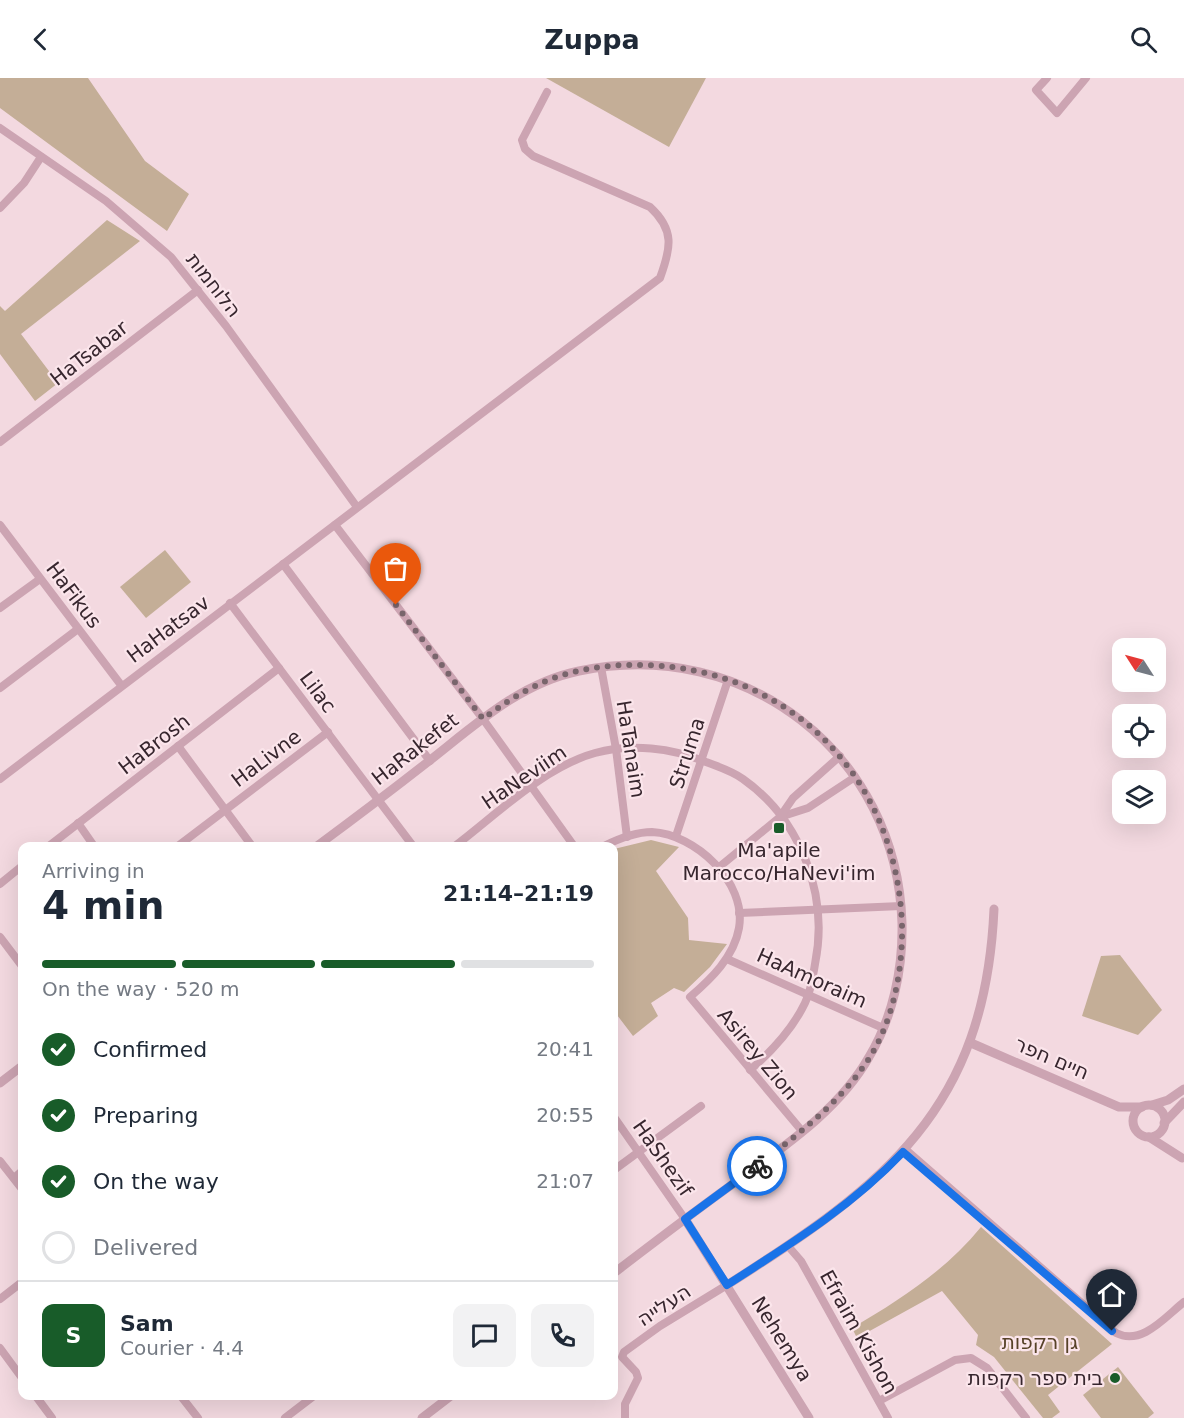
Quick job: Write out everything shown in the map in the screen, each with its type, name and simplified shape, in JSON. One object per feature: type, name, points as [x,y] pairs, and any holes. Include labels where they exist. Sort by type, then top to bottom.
[{"type":"street","points":[[1047,78],[1036,90],[1057,113],[1086,78]]},
{"type":"street","name":"HaHatsav","points":[[0,779],[660,278],[668,257],[669,235],[661,217],[650,207],[533,156],[525,148],[522,140],[547,92]]},
{"type":"street","name":"הלוחמות","points":[[0,128],[106,201],[171,257],[198,290],[357,507]]},
{"type":"street","points":[[0,208],[24,183],[41,157]]},
{"type":"street","name":"HaTsabar","points":[[0,442],[198,290]]},
{"type":"street","points":[[335,525],[483,719],[571,842]]},
{"type":"street","name":"HaFikus","points":[[0,526],[121,685]]},
{"type":"street","points":[[283,564],[430,760]]},
{"type":"street","points":[[0,608],[40,579]]},
{"type":"street","name":"Lilac","points":[[230,603],[379,800]]},
{"type":"street","points":[[0,688],[78,629]]},
{"type":"street","name":"HaRakefet","points":[[323,842],[483,719],[534,686],[577,671],[601,667],[678,667],[728,680],[779,704],[820,735],[840,756],[873,803],[887,836],[897,870],[901,906],[902,956],[895,990],[883,1028],[869,1058],[845,1091],[802,1131],[618,1270]]},
{"type":"street","name":"HaTanaim","points":[[601,667],[616,749],[627,837]]},
{"type":"street","name":"HaBrosh","points":[[53,842],[279,668]]},
{"type":"street","name":"Struma","points":[[676,836],[704,761],[728,680]]},
{"type":"street","name":"HaLivne","points":[[183,842],[327,732]]},
{"type":"street","points":[[178,746],[249,842]]},
{"type":"street","name":"HaNeviim","points":[[460,842],[573,760],[616,749],[666,750],[704,761],[742,778],[763,796],[800,844],[808,863],[818,910],[819,946],[808,994],[779,1040],[750,1070]]},
{"type":"street","points":[[718,868],[780,817],[793,798],[840,756]]},
{"type":"street","points":[[780,817],[808,808],[855,777]]},
{"type":"street","points":[[379,800],[410,842]]},
{"type":"street","points":[[78,824],[91,842]]},
{"type":"street","points":[[614,842],[652,832],[676,836],[703,853],[718,868],[730,886],[740,913],[739,927],[727,959]]},
{"type":"street","points":[[0,884],[18,869]]},
{"type":"street","points":[[740,913],[901,906]]},
{"type":"street","points":[[727,1285],[797,1240],[856,1196],[904,1150],[941,1102],[971,1043],[987,985],[994,909]]},
{"type":"street","points":[[0,937],[18,960]]},
{"type":"street","name":"HaAmoraim","points":[[727,959],[883,1028]]},
{"type":"street","name":"Asirey Zion","points":[[727,959],[690,998],[802,1131]]},
{"type":"street","name":"חיים חפר","points":[[971,1043],[1119,1107],[1134,1124]]},
{"type":"street","points":[[0,1082],[18,1069]]},
{"type":"street","points":[[1183,1159],[1159,1141],[1138,1132],[1134,1124],[1135,1114],[1146,1106],[1166,1101],[1184,1089]]},
{"type":"street","points":[[1147,1136],[1158,1134],[1184,1102]]},
{"type":"street","points":[[618,1167],[701,1106]]},
{"type":"street","points":[[1146,1106],[1160,1110],[1168,1140],[1183,1159]]},
{"type":"street","name":"חיים חפר","points":[[1119,1107],[1146,1106]]},
{"type":"street","name":"HaShezif","points":[[618,1122],[685,1219]]},
{"type":"street","points":[[904,1150],[1108,1327],[1128,1337],[1144,1332],[1184,1302]]},
{"type":"street","points":[[0,1161],[18,1184]]},
{"type":"street","points":[[14,1178],[18,1174]]},
{"type":"street","name":"Nehemya","points":[[685,1219],[809,1418]]},
{"type":"street","name":"Efraim Kishon","points":[[797,1240],[801,1262]]},
{"type":"street","name":"Efraim Kishon","points":[[788,1246],[801,1262],[888,1418]]},
{"type":"street","points":[[0,1299],[18,1285]]},
{"type":"street","name":"העלייה","points":[[625,1418],[625,1404],[638,1378],[636,1372],[622,1358],[624,1352],[660,1326],[727,1285]]},
{"type":"street","points":[[0,1348],[18,1373]]},
{"type":"street","points":[[879,1401],[955,1360],[971,1358],[987,1368],[1026,1418]]},
{"type":"street","points":[[39,1400],[52,1418]]},
{"type":"street","points":[[184,1400],[198,1418]]},
{"type":"street","points":[[285,1418],[308,1400]]},
{"type":"street","points":[[427,1416],[446,1400]]},
{"type":"green space","points":[[0,78],[88,78],[145,161],[189,194],[167,231],[0,108]]},
{"type":"green space","points":[[546,78],[706,78],[669,147]]},
{"type":"green space","points":[[107,220],[140,241],[21,334],[58,383],[35,401],[0,354],[0,306],[5,311]]},
{"type":"green space","points":[[165,550],[191,582],[146,618],[120,587]]},
{"type":"green space","points":[[651,840],[679,847],[656,871],[688,918],[689,940],[727,944],[710,967],[684,992],[674,988],[651,1003],[658,1016],[633,1036],[618,1016],[618,848]]},
{"type":"green space","points":[[1120,955],[1162,1010],[1138,1035],[1082,1016],[1101,956]]},
{"type":"green space","name":"גן רקפות","points":[[981,1227],[1112,1344],[1048,1395],[1060,1412],[1052,1418],[1043,1418],[994,1357],[976,1345],[978,1335],[942,1291],[857,1338],[852,1328],[921,1283],[953,1257]]},
{"type":"green space","name":"בית ספר רקפות","points":[[1118,1367],[1154,1413],[1148,1418],[1101,1418],[1083,1395]]},
{"type":"way so far","points":[[396,605],[483,719],[534,686],[577,671],[630,665],[697,670],[713,674],[779,704],[815,730],[833,747],[873,803],[887,836],[900,886],[903,943],[891,1004],[869,1058],[845,1091],[802,1131],[757,1166]]},
{"type":"place","name":"Ma'apile Marocco/HaNevi'im","points":[[779,828]]},
{"type":"place","name":"בית ספר רקפות","points":[[1115,1378]]},
{"type":"route","points":[[757,1166],[685,1219],[727,1285],[797,1240],[839,1209],[903,1152],[914,1158],[1112,1331]]}]
